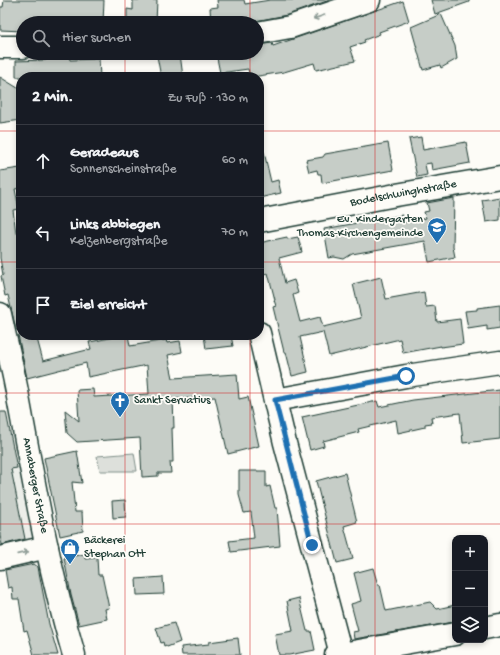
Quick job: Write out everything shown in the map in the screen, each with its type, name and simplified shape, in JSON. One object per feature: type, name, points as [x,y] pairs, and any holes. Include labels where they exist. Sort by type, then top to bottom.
[{"type":"street","points":[[264,32],[290,27],[370,0]]},
{"type":"street","points":[[0,47],[16,47]]},
{"type":"street","name":"Bodelschwinghstraße","points":[[264,220],[500,176]]},
{"type":"street","name":"Annaberger Straße","points":[[0,314],[18,396],[27,452],[47,547],[62,614],[74,655]]},
{"type":"street","points":[[261,340],[338,654],[452,635]]},
{"type":"street","points":[[275,400],[406,376],[500,362]]},
{"type":"street","points":[[0,558],[47,547]]},
{"type":"street","points":[[488,627],[500,625]]},
{"type":"shaded area","points":[[134,453],[137,471],[100,471],[97,456]]},
{"type":"shaded area","points":[[19,467],[34,542],[0,550],[0,471]]},
{"type":"building","points":[[4,0],[104,0],[103,16],[16,16],[16,31],[0,30],[0,7],[3,7]]},
{"type":"building","points":[[133,0],[157,0],[156,16],[127,16],[127,9],[133,10]]},
{"type":"building","points":[[217,0],[244,0],[245,4],[270,0],[330,0],[287,15],[264,19],[264,16],[211,16],[210,8],[218,7]]},
{"type":"building","points":[[431,0],[469,0],[469,2],[435,14]]},
{"type":"building","points":[[403,1],[409,21],[379,32],[380,34],[364,40],[365,42],[350,47],[355,61],[316,70],[314,63],[284,72],[264,75],[264,72],[249,72],[248,69],[220,72],[217,60],[264,60],[264,44],[272,43],[273,46]]},
{"type":"building","points":[[441,14],[455,46],[457,59],[441,68],[440,65],[423,70],[411,27]]},
{"type":"building","points":[[99,60],[100,72],[16,72],[16,61]]},
{"type":"building","points":[[158,60],[181,60],[182,72],[160,72]]},
{"type":"building","points":[[0,77],[16,87],[16,121],[0,123]]},
{"type":"building","points":[[421,137],[423,150],[466,142],[470,163],[432,170],[431,163],[425,164],[427,175],[417,177],[409,139]]},
{"type":"building","points":[[388,143],[393,170],[322,183],[321,174],[318,174],[317,170],[309,172],[306,160],[323,157],[325,154]]},
{"type":"building","points":[[264,152],[271,182],[278,180],[281,193],[264,197]]},
{"type":"building","points":[[16,169],[16,210],[13,210],[16,233],[16,330],[8,295],[5,296],[1,276],[3,275],[0,258],[0,171]]},
{"type":"building","points":[[500,197],[500,220],[486,222],[482,200]]},
{"type":"building","points":[[454,198],[453,247],[455,257],[429,262],[425,241],[352,254],[344,259],[334,257],[329,258],[324,229],[402,215],[403,223],[426,218],[424,212],[429,211],[427,203]]},
{"type":"building","points":[[287,237],[287,239],[298,237],[302,252],[279,258],[285,283],[294,280],[298,293],[293,295],[300,322],[320,317],[323,327],[361,318],[353,284],[381,277],[386,299],[424,292],[426,307],[435,306],[437,322],[460,319],[463,344],[441,346],[403,353],[400,339],[329,356],[323,332],[300,337],[308,372],[292,376],[286,352],[284,352],[273,307],[276,306],[268,273],[264,274],[264,242]]},
{"type":"building","points":[[500,305],[500,328],[487,330],[487,326],[468,329],[465,311]]},
{"type":"building","points":[[19,340],[37,340],[43,361],[91,349],[89,342],[100,340],[129,340],[130,346],[166,340],[167,343],[180,341],[182,352],[168,355],[173,378],[237,374],[239,399],[248,397],[259,446],[228,454],[215,397],[173,399],[174,428],[172,428],[173,462],[170,462],[171,473],[158,473],[158,476],[142,477],[140,438],[77,442],[67,433],[65,410],[79,421],[77,390],[93,389],[94,397],[149,394],[147,365],[88,377],[86,363],[27,378]]},
{"type":"building","points":[[205,340],[232,340],[233,346],[206,349]]},
{"type":"building","points":[[500,390],[500,439],[463,443],[460,413],[431,417],[432,423],[425,424],[425,427],[398,433],[396,420],[358,429],[359,432],[323,441],[324,446],[310,450],[302,417],[377,401],[379,407],[413,400]]},
{"type":"building","points":[[0,412],[6,412],[17,468],[11,469],[25,539],[2,545],[0,536]]},
{"type":"building","points":[[77,451],[82,483],[72,482],[75,512],[82,512],[83,531],[60,536],[44,458]]},
{"type":"building","points":[[239,471],[266,471],[266,487],[270,486],[275,508],[277,508],[280,546],[231,552],[229,541],[254,538],[251,512],[244,513],[239,495]]},
{"type":"building","points":[[345,473],[357,522],[344,526],[353,559],[337,563],[316,481]]},
{"type":"building","points":[[125,500],[126,517],[113,518],[112,501]]},
{"type":"building","points":[[85,554],[85,559],[97,558],[98,575],[102,575],[109,608],[105,609],[107,619],[79,625],[71,595],[64,558]]},
{"type":"building","points":[[34,564],[38,567],[49,624],[58,655],[34,655],[27,630],[24,631],[19,599],[13,599],[12,587],[8,588],[5,570]]},
{"type":"building","points":[[373,568],[378,585],[380,585],[386,611],[430,602],[437,609],[452,606],[452,623],[354,639],[353,632],[358,631],[351,604],[361,601],[354,573]]},
{"type":"building","points":[[163,577],[164,594],[137,595],[136,579]]},
{"type":"building","points":[[299,598],[307,631],[311,631],[315,650],[289,655],[279,655],[275,634],[293,631],[287,601]]},
{"type":"building","points":[[174,623],[180,642],[167,647],[166,645],[164,646],[163,642],[161,643],[156,628]]},
{"type":"building","points":[[238,638],[240,655],[182,655],[181,647],[209,644],[209,642]]},
{"type":"place","name":"Ev. Kindergarten Thomas-Kirchengemeinde","points":[[437,244]]},
{"type":"place","name":"Sankt Servatius","points":[[120,418]]},
{"type":"place","name":"Bäckerei Stephan Ott","points":[[70,565]]},
{"type":"route","points":[[312,545],[275,400],[406,376]]}]
